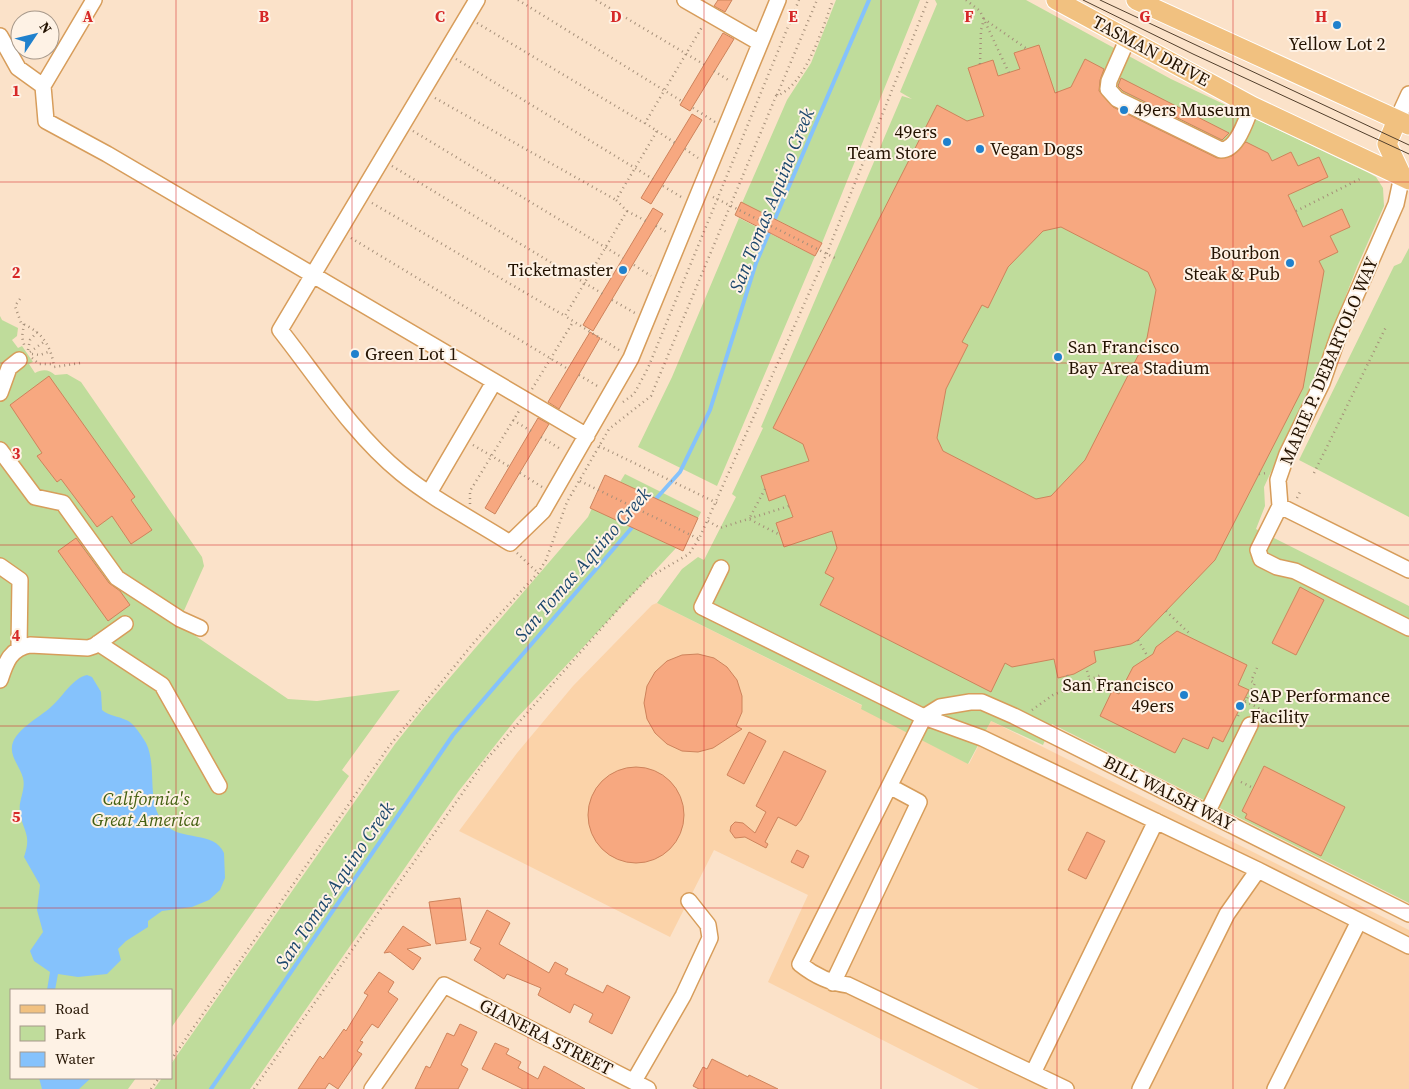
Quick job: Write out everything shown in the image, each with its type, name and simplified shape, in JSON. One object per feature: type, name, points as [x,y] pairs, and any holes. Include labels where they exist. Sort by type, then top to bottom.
[{"type":"main road","name":"TASMAN DRIVE","points":[[1056,0],[1252,106],[1407,174]]},
{"type":"main road","points":[[1136,0],[1403,123],[1387,144],[1407,174]]},
{"type":"street","points":[[94,0],[43,86],[46,121],[107,154],[593,441]]},
{"type":"street","points":[[477,0],[280,330],[374,448],[401,472],[429,492],[510,543],[544,511],[554,494],[593,441],[610,394],[631,358],[778,0]]},
{"type":"street","points":[[685,0],[760,43]]},
{"type":"street","points":[[0,36],[18,68],[43,86]]},
{"type":"street","points":[[1128,38],[1109,81],[1108,89],[1117,99],[1221,150],[1225,150],[1233,144],[1252,106]]},
{"type":"street","points":[[1403,123],[1409,94]]},
{"type":"street","name":"MARIE P. DEBARTOLO WAY","points":[[1280,506],[1278,480],[1287,454],[1322,384],[1339,334],[1396,204],[1407,174]]},
{"type":"street","points":[[0,393],[9,368],[23,357]]},
{"type":"street","points":[[429,492],[494,382]]},
{"type":"street","points":[[0,450],[35,497],[63,503],[117,578],[180,619],[200,628]]},
{"type":"street","points":[[1409,570],[1280,506],[1258,550],[1261,559],[1277,567],[1295,570],[1409,628]]},
{"type":"street","points":[[0,566],[20,580],[19,648]]},
{"type":"street","points":[[721,568],[702,607],[924,717],[982,738],[1156,821],[1409,946]]},
{"type":"street","points":[[0,680],[8,658],[19,648],[30,645],[88,648],[126,624]]},
{"type":"street","points":[[98,643],[162,685],[219,786]]},
{"type":"street","name":"BILL WALSH WAY","points":[[924,717],[940,707],[982,702],[1023,720],[1409,914]]},
{"type":"street","points":[[924,717],[891,787],[800,964],[811,974],[833,983],[848,985],[1066,1089]]},
{"type":"street","points":[[1207,813],[1244,721]]},
{"type":"street","points":[[833,983],[919,802],[891,787]]},
{"type":"street","points":[[1033,1073],[1156,821]]},
{"type":"street","points":[[1140,1089],[1227,914],[1258,870]]},
{"type":"street","points":[[641,1085],[710,938],[708,925],[688,901]]},
{"type":"street","points":[[1275,1089],[1359,921]]},
{"type":"street","name":"GIANERA STREET","points":[[372,1089],[444,985],[641,1085]]},
{"type":"path","points":[[518,0],[683,102]]},
{"type":"path","points":[[596,0],[704,65]]},
{"type":"path","points":[[776,96],[818,0]]},
{"type":"path","points":[[254,1089],[485,761],[621,606],[648,578],[689,554],[699,539],[717,503],[827,253],[928,0]]},
{"type":"path","points":[[966,0],[980,11],[1009,73]]},
{"type":"path","points":[[467,18],[675,143]]},
{"type":"path","points":[[984,19],[1027,49]]},
{"type":"path","points":[[980,64],[981,30],[984,19]]},
{"type":"path","points":[[644,123],[702,27],[696,23]]},
{"type":"path","points":[[446,53],[653,179]]},
{"type":"path","points":[[714,71],[742,88]]},
{"type":"path","points":[[423,91],[616,200],[628,211],[646,221]]},
{"type":"path","points":[[404,125],[623,258]]},
{"type":"path","points":[[616,200],[657,131]]},
{"type":"path","points":[[382,160],[603,294]]},
{"type":"path","points":[[1296,211],[1360,179]]},
{"type":"path","points":[[663,186],[697,199],[718,199],[837,259]]},
{"type":"path","points":[[360,196],[565,316],[648,368]]},
{"type":"path","points":[[565,316],[628,211]]},
{"type":"path","points":[[339,230],[568,369]]},
{"type":"path","points":[[634,265],[662,282]]},
{"type":"path","points":[[20,299],[15,306],[22,323],[37,332],[46,341],[54,367],[80,363]]},
{"type":"path","points":[[612,300],[646,320]]},
{"type":"path","points":[[465,515],[470,508],[470,491],[573,322]]},
{"type":"path","points":[[23,357],[22,337],[24,324]]},
{"type":"path","points":[[1314,473],[1386,328]]},
{"type":"path","points":[[23,357],[30,340],[37,332]]},
{"type":"path","points":[[23,357],[46,341]]},
{"type":"path","points":[[23,357],[40,355],[50,351]]},
{"type":"path","points":[[23,357],[39,364],[54,364]]},
{"type":"path","points":[[579,375],[610,394]]},
{"type":"path","points":[[513,420],[531,430]]},
{"type":"path","points":[[593,441],[717,503]]},
{"type":"path","points":[[469,442],[510,467]]},
{"type":"path","points":[[520,473],[554,494]]},
{"type":"path","points":[[574,477],[598,491],[699,539]]},
{"type":"path","points":[[749,519],[765,488]]},
{"type":"path","points":[[1297,498],[1300,492]]},
{"type":"path","points":[[708,521],[720,528],[789,506]]},
{"type":"path","points":[[749,519],[780,535]]},
{"type":"path","points":[[515,552],[538,573]]},
{"type":"path","points":[[1166,611],[1191,635]]},
{"type":"path","points":[[1138,640],[1148,658]]},
{"type":"path","points":[[1244,721],[1245,701],[1254,683],[1251,681],[1258,668]]},
{"type":"path","points":[[1087,671],[1090,680]]},
{"type":"path","points":[[1068,675],[1073,688]]},
{"type":"path","points":[[1023,720],[1040,703],[1101,675]]},
{"type":"path","points":[[1245,701],[1283,721]]},
{"type":"path","points":[[1241,782],[1253,788]]},
{"type":"shaded area","points":[[657,603],[863,706],[861,708],[969,764],[991,721],[1409,930],[1409,1089],[979,1089],[768,982],[808,895],[714,850],[670,937],[459,831],[517,753],[573,686],[652,605]]},
{"type":"green space","points":[[836,0],[920,0],[822,243],[742,203],[787,100],[811,63]]},
{"type":"green space","name":"San Francisco Bay Area Stadium","points":[[935,0],[1026,0],[1171,79],[1369,173],[1376,177],[1383,188],[1384,206],[1357,267],[1312,383],[1264,487],[1265,506],[1256,529],[1409,606],[1409,903],[1052,724],[1043,745],[991,721],[968,764],[861,709],[862,705],[657,603],[682,569],[698,557],[704,560],[736,497],[732,494],[763,428],[761,427],[902,96],[912,99],[900,92],[937,4]]},
{"type":"green space","points":[[739,218],[815,256],[717,486],[638,447],[672,377]]},
{"type":"green space","points":[[1409,248],[1409,517],[1299,460],[1394,266],[1401,263]]},
{"type":"green space","name":"California's Great America","points":[[0,316],[2,320],[18,328],[17,336],[12,340],[18,348],[22,346],[33,362],[29,364],[35,373],[45,370],[55,375],[67,374],[81,382],[202,557],[204,566],[178,624],[288,699],[317,701],[400,690],[342,770],[349,776],[172,1027],[172,989],[10,989],[10,1079],[135,1079],[128,1089],[0,1089]]},
{"type":"green space","points":[[625,474],[701,512],[698,518],[620,482]]},
{"type":"green space","points":[[592,508],[676,548],[516,719],[458,792],[250,1089],[154,1089],[161,1079],[172,1079],[172,1063],[395,744],[588,517]]},
{"type":"water","points":[[87,675],[92,677],[101,692],[102,710],[132,723],[146,743],[151,763],[153,796],[159,816],[165,824],[180,833],[205,838],[219,846],[224,853],[225,878],[220,890],[209,900],[192,907],[162,911],[148,921],[148,927],[126,941],[118,949],[121,960],[107,974],[78,977],[58,974],[55,989],[47,989],[50,972],[34,961],[30,951],[43,932],[37,910],[40,885],[24,857],[27,838],[21,819],[20,804],[24,782],[13,756],[12,747],[16,736],[26,726],[53,705],[73,683]]},
{"type":"water","points":[[39,1079],[90,1079],[79,1089],[42,1089]]},
{"type":"building","points":[[718,0],[732,0],[725,12],[714,6]]},
{"type":"building","points":[[723,33],[734,39],[690,111],[680,105]]},
{"type":"building","name":"San Francisco Bay Area Stadium","points":[[1039,45],[1055,93],[1071,87],[1085,59],[1104,69],[1099,91],[1113,107],[1217,158],[1232,156],[1246,142],[1268,153],[1272,161],[1291,152],[1298,166],[1319,157],[1328,177],[1288,195],[1303,227],[1342,209],[1350,227],[1330,236],[1338,252],[1319,261],[1324,271],[1303,388],[1215,560],[1138,640],[1131,644],[1094,651],[1096,662],[1074,674],[1058,678],[1054,659],[1012,667],[1005,663],[991,692],[820,605],[834,578],[825,573],[837,548],[832,531],[784,547],[776,523],[793,517],[785,495],[769,501],[761,476],[809,461],[803,444],[773,428],[937,105],[967,121],[984,116],[968,68],[993,60],[998,76],[1020,69],[1014,53]],"holes":[[[1061,227],[1148,272],[1156,290],[1147,338],[1085,460],[1051,496],[1036,499],[943,451],[937,438],[946,389],[968,345],[962,342],[982,305],[988,308],[1008,267],[1043,231]]]},
{"type":"building","points":[[1121,78],[1229,133],[1222,140],[1123,91],[1118,86]]},
{"type":"building","points":[[692,114],[702,120],[651,204],[641,198]]},
{"type":"building","points":[[741,202],[822,243],[815,256],[735,215]]},
{"type":"building","name":"Ticketmaster","points":[[653,208],[663,214],[593,331],[583,325]]},
{"type":"building","name":"Ticketmaster","points":[[590,332],[600,338],[559,409],[548,402]]},
{"type":"building","points":[[49,376],[135,497],[131,500],[152,530],[131,544],[112,516],[97,527],[61,479],[57,482],[37,456],[42,453],[10,405]]},
{"type":"building","points":[[538,418],[549,424],[495,514],[485,508]]},
{"type":"building","points":[[605,475],[698,518],[683,551],[590,508]]},
{"type":"building","points":[[76,538],[109,583],[120,591],[130,605],[108,621],[58,551]]},
{"type":"building","points":[[1300,587],[1324,600],[1296,655],[1272,643]]},
{"type":"building","points":[[1177,631],[1247,665],[1238,685],[1249,690],[1223,742],[1213,737],[1208,749],[1183,738],[1175,753],[1100,716],[1112,691],[1119,694],[1133,667],[1153,654],[1156,647]]},
{"type":"building","points":[[698,654],[714,658],[727,667],[737,680],[742,696],[742,712],[736,726],[742,729],[713,748],[698,752],[682,751],[667,744],[655,733],[647,719],[644,703],[647,686],[655,672],[667,661],[682,655]]},
{"type":"building","points":[[749,732],[766,741],[744,784],[727,775]]},
{"type":"building","points":[[784,751],[826,771],[801,820],[796,826],[778,817],[765,842],[768,844],[766,848],[745,837],[735,838],[730,831],[731,826],[735,822],[743,823],[755,833],[766,812],[756,806]]},
{"type":"building","points":[[1264,766],[1345,807],[1321,856],[1245,818],[1247,814],[1242,811]]},
{"type":"building","points":[[636,767],[654,771],[670,781],[680,797],[684,815],[680,833],[670,849],[654,859],[636,863],[618,859],[602,849],[592,833],[588,815],[592,797],[602,781],[618,771]]},
{"type":"building","points":[[1087,832],[1105,841],[1086,879],[1068,870]]},
{"type":"building","points":[[797,850],[809,856],[803,868],[791,862]]},
{"type":"building","points":[[460,898],[466,940],[436,944],[429,902]]},
{"type":"building","points":[[487,910],[510,923],[499,944],[549,973],[555,962],[568,969],[565,974],[603,993],[607,985],[630,997],[612,1034],[589,1022],[593,1014],[574,1004],[570,1013],[538,995],[541,988],[507,974],[504,979],[474,960],[481,948],[470,943]]},
{"type":"building","points":[[403,926],[431,945],[407,949],[421,958],[413,970],[390,952],[384,953]]},
{"type":"building","points":[[379,972],[394,982],[388,992],[398,999],[378,1028],[372,1024],[360,1041],[363,1042],[357,1051],[362,1054],[338,1089],[329,1083],[325,1089],[298,1089],[320,1056],[323,1059],[344,1029],[346,1031],[368,995],[364,993]]},
{"type":"building","points":[[460,1024],[477,1032],[461,1065],[468,1069],[458,1089],[415,1089],[426,1066],[430,1068],[447,1033],[454,1036]]},
{"type":"building","points":[[495,1043],[509,1049],[506,1054],[521,1062],[518,1068],[538,1079],[544,1066],[585,1089],[523,1089],[482,1069]]},
{"type":"building","points":[[712,1059],[778,1089],[699,1089],[693,1086],[703,1067],[707,1069]]},
{"type":"waterway","name":"San Tomas Aquino Creek","points":[[654,501],[680,472],[710,410],[756,263],[869,0]]},
{"type":"waterway","name":"San Tomas Aquino Creek","points":[[211,1089],[453,735],[635,524]]},
{"type":"tram line","points":[[1083,0],[1193,54],[1409,154]]},
{"type":"tram line","points":[[1100,0],[1409,145]]},
{"type":"place","name":"Yellow Lot 2","points":[[1337,25]]},
{"type":"place","name":"49ers Museum","points":[[1124,110]]},
{"type":"place","name":"49ers Team Store","points":[[947,142]]},
{"type":"place","name":"Vegan Dogs","points":[[980,149]]},
{"type":"place","name":"Bourbon Steak & Pub","points":[[1290,263]]},
{"type":"place","name":"Ticketmaster","points":[[623,270]]},
{"type":"place","name":"Green Lot 1","points":[[355,354]]},
{"type":"place","name":"San Francisco Bay Area Stadium","points":[[1058,357]]},
{"type":"place","name":"San Francisco 49ers","points":[[1184,695]]},
{"type":"place","name":"SAP Performance Facility","points":[[1240,706]]}]
